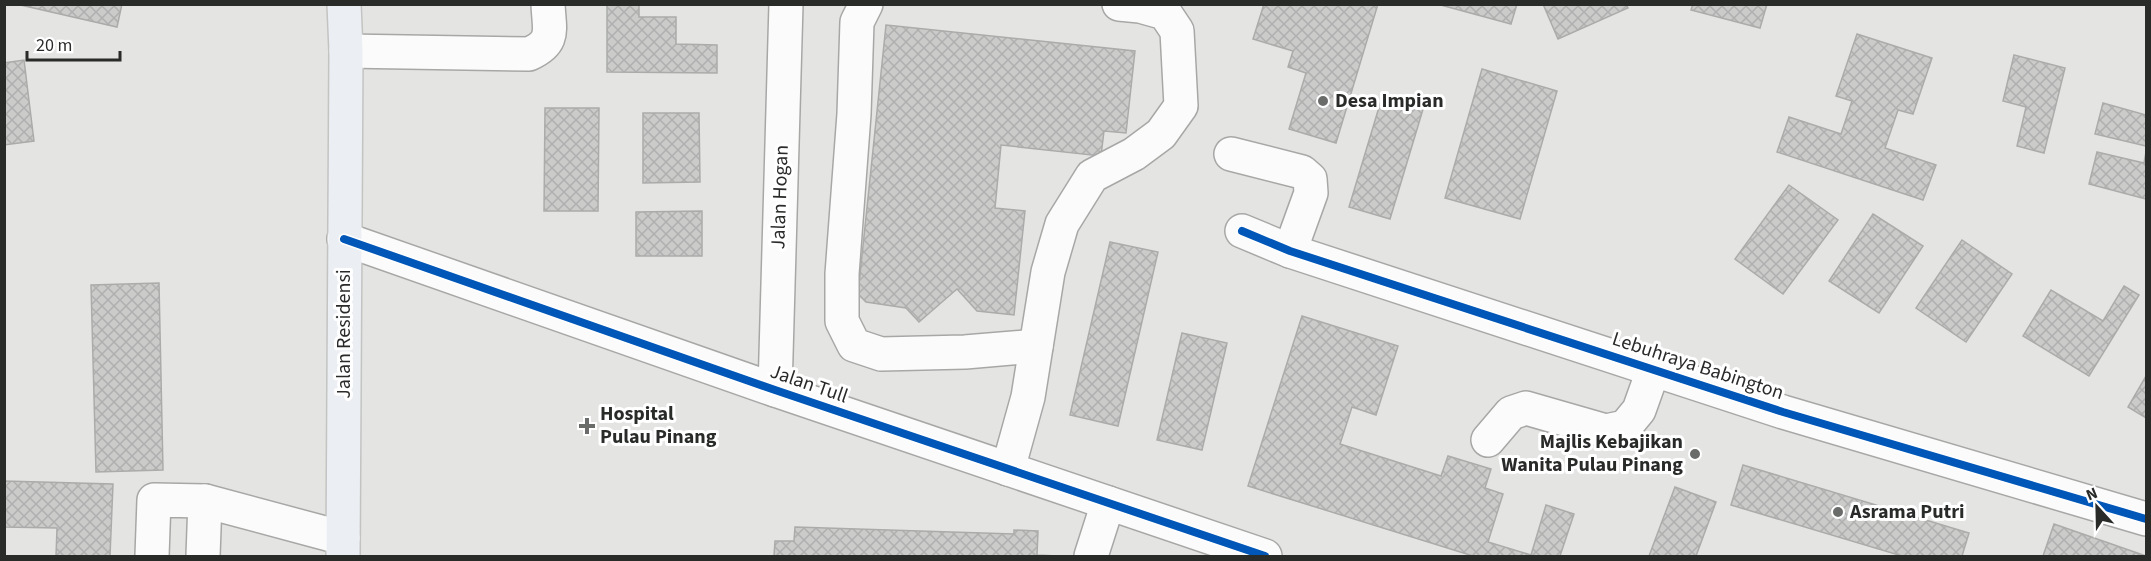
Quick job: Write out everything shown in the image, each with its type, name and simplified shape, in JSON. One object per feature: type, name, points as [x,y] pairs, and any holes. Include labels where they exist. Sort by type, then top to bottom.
[{"type":"main road","name":"Jalan Residensi","points":[[344,4],[346,51],[344,547]]},
{"type":"street","points":[[346,51],[529,54],[542,48],[550,36],[548,4]]},
{"type":"street","name":"Jalan Hogan","points":[[775,390],[786,4]]},
{"type":"street","points":[[866,4],[856,22],[854,114],[842,274],[842,321],[854,345],[881,354],[965,352],[1036,346]]},
{"type":"street","points":[[1008,469],[1028,397],[1048,272],[1062,224],[1092,176],[1134,154],[1161,134],[1181,106],[1177,31],[1165,13],[1140,6],[1119,4]]},
{"type":"street","points":[[1231,154],[1302,172],[1310,179],[1311,192],[1290,250]]},
{"type":"street","name":"Lebuhraya Babington","points":[[1242,231],[1290,250],[1783,412],[2146,519]]},
{"type":"street","name":"Jalan Tull","points":[[344,239],[775,390],[1108,503],[1204,547],[1265,556]]},
{"type":"street","points":[[1488,441],[1511,413],[1526,408],[1606,431],[1625,427],[1640,410],[1654,368]]},
{"type":"street","points":[[152,556],[154,500],[205,501],[344,547]]},
{"type":"street","points":[[203,556],[205,501]]},
{"type":"street","points":[[1091,556],[1108,503]]},
{"type":"building","points":[[16,4],[122,4],[117,27]]},
{"type":"building","points":[[607,4],[639,4],[639,17],[676,17],[676,44],[717,45],[717,73],[607,72]]},
{"type":"building","name":"Desa Impian","points":[[1264,4],[1378,4],[1336,143],[1289,129],[1306,73],[1288,67],[1293,51],[1253,39]]},
{"type":"building","points":[[1437,4],[1517,4],[1511,24]]},
{"type":"building","points":[[1543,4],[1626,4],[1628,8],[1558,39]]},
{"type":"building","points":[[1693,4],[1767,4],[1760,28],[1691,10]]},
{"type":"building","points":[[886,25],[1135,51],[1126,133],[1104,131],[1101,156],[1001,145],[995,208],[1025,211],[1014,315],[977,311],[957,289],[919,322],[906,308],[866,302],[858,294]]},
{"type":"building","points":[[1857,34],[1932,58],[1913,114],[1898,110],[1885,148],[1936,165],[1923,200],[1777,152],[1789,117],[1841,134],[1852,101],[1836,96]]},
{"type":"building","points":[[2014,55],[2065,68],[2044,153],[2017,146],[2026,107],[2003,101]]},
{"type":"building","points":[[24,60],[34,141],[4,145],[4,63]]},
{"type":"building","points":[[1482,69],[1557,91],[1520,219],[1445,198]]},
{"type":"building","points":[[1383,94],[1424,106],[1390,219],[1349,207]]},
{"type":"building","points":[[2103,103],[2146,115],[2146,146],[2095,134]]},
{"type":"building","points":[[545,108],[599,108],[598,211],[544,211]]},
{"type":"building","points":[[643,113],[699,113],[700,182],[643,183]]},
{"type":"building","points":[[2097,152],[2144,163],[2146,152],[2146,199],[2089,184]]},
{"type":"building","points":[[1789,185],[1838,220],[1783,294],[1735,259]]},
{"type":"building","points":[[702,211],[702,256],[636,256],[636,212]]},
{"type":"building","points":[[1873,214],[1923,246],[1879,313],[1829,281]]},
{"type":"building","points":[[1962,240],[2012,274],[1966,342],[1916,308]]},
{"type":"building","points":[[1110,242],[1158,252],[1118,426],[1070,415]]},
{"type":"building","points":[[159,283],[163,470],[96,472],[91,285]]},
{"type":"building","points":[[2124,286],[2139,295],[2089,376],[2023,336],[2051,290],[2103,321]]},
{"type":"building","points":[[1302,316],[1398,346],[1376,415],[1352,407],[1340,444],[1441,476],[1448,456],[1491,469],[1485,488],[1503,494],[1488,542],[1531,555],[1546,505],[1574,514],[1560,556],[1473,556],[1248,486]]},
{"type":"building","points":[[1182,333],[1227,343],[1202,450],[1157,440]]},
{"type":"building","points":[[2146,376],[2146,418],[2128,407]]},
{"type":"building","points":[[1743,465],[1969,533],[1962,556],[1902,556],[1731,505]]},
{"type":"building","points":[[4,481],[113,484],[110,556],[56,556],[57,528],[4,527]]},
{"type":"building","points":[[1675,487],[1716,502],[1696,556],[1649,556]]},
{"type":"building","points":[[2054,524],[2146,556],[2043,556]]},
{"type":"building","points":[[795,527],[1014,534],[1014,530],[1038,531],[1037,555],[1058,556],[774,556],[775,541],[794,541]]},
{"type":"cycle path","points":[[1242,231],[1290,251],[1783,412],[2146,519]]},
{"type":"cycle path","points":[[344,239],[775,390],[1265,556]]},
{"type":"place","name":"Desa Impian","points":[[1323,101]]},
{"type":"place","name":"Hospital Pulau Pinang","points":[[587,426]]},
{"type":"place","name":"Majlis Kebajikan Wanita Pulau Pinang","points":[[1695,454]]},
{"type":"place","name":"Asrama Putri","points":[[1838,512]]}]
